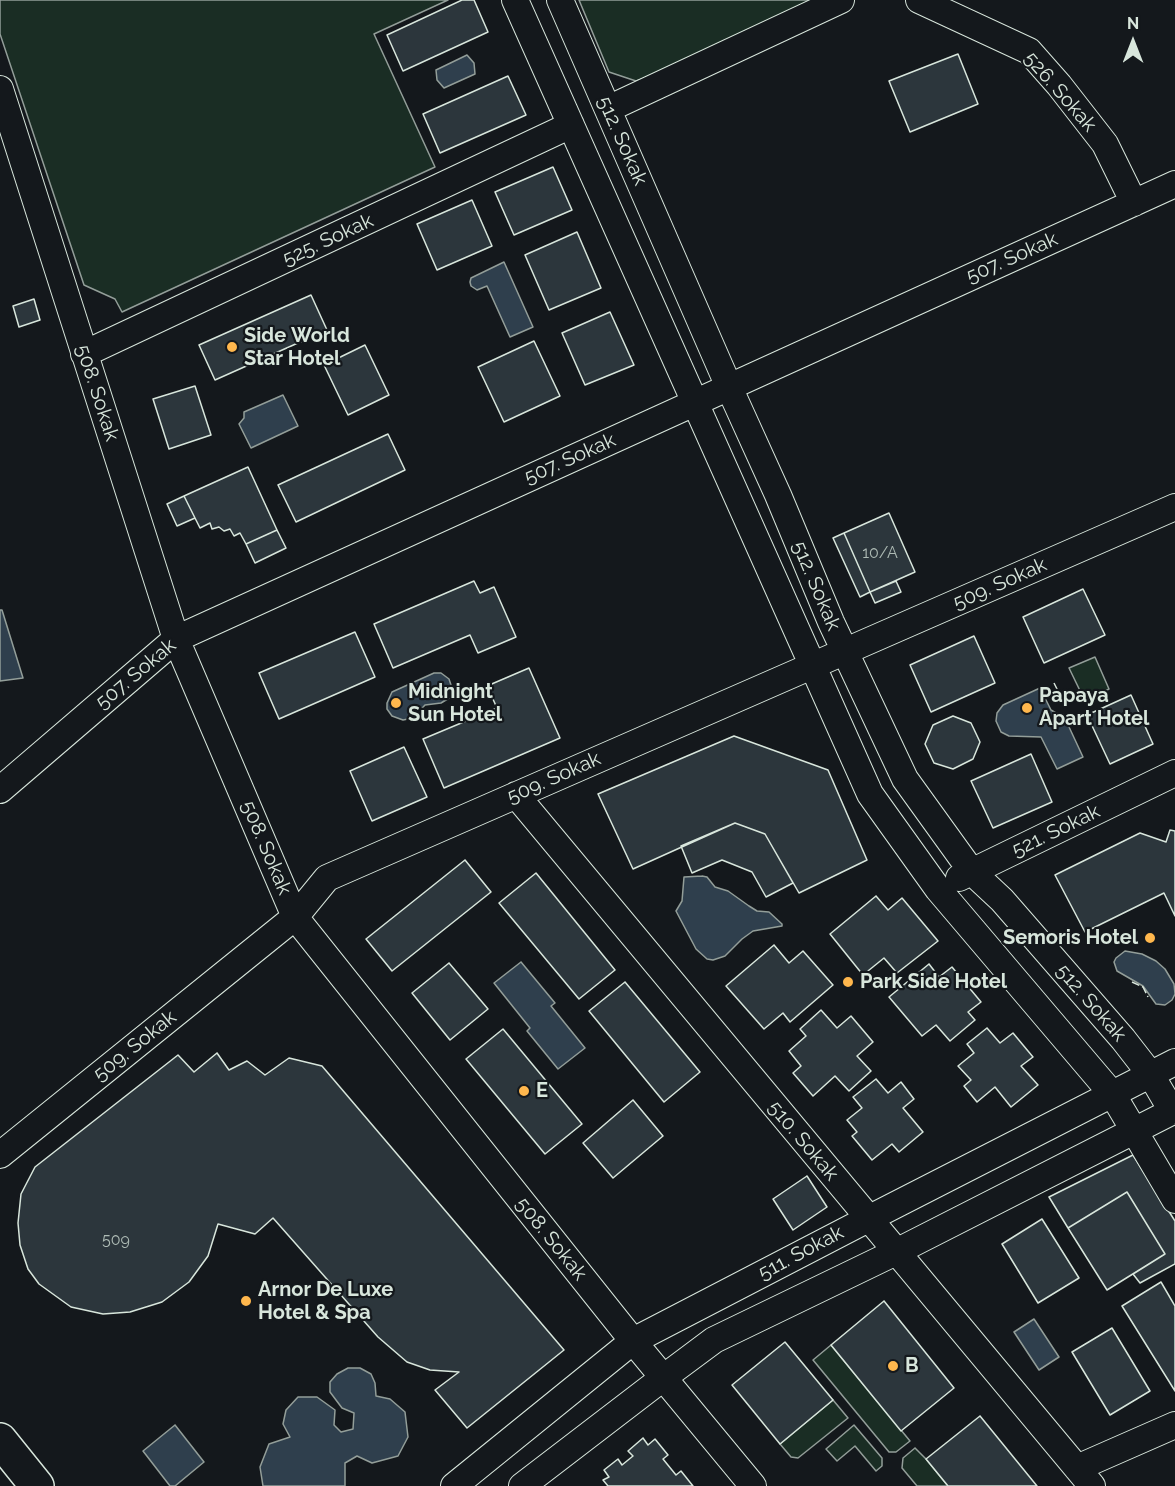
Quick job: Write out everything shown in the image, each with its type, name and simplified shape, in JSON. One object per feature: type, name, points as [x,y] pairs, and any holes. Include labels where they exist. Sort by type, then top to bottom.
[{"type":"main road","points":[[0,1440],[37,1486]]},
{"type":"street","name":"512. Sokak","points":[[515,0],[870,794],[938,889],[1113,1095],[1175,1200]]},
{"type":"street","name":"512. Sokak","points":[[560,0],[778,495],[831,622],[905,779],[972,872],[1002,900],[1123,1040],[1151,1075],[1173,1110]]},
{"type":"street","points":[[608,109],[841,0]]},
{"type":"street","name":"526. Sokak","points":[[919,0],[1029,51],[1105,144],[1134,203]]},
{"type":"street","name":"508. Sokak","points":[[0,88],[176,639],[295,917],[633,1341],[753,1486]]},
{"type":"street","name":"525. Sokak","points":[[84,354],[571,125]]},
{"type":"street","name":"507. Sokak","points":[[0,790],[176,639],[1175,184]]},
{"type":"street","name":"509. Sokak","points":[[0,1155],[295,917],[327,878],[1175,507]]},
{"type":"street","name":"521. Sokak","points":[[938,889],[1175,773]]},
{"type":"street","name":"510. Sokak","points":[[516,795],[1084,1477]]},
{"type":"street","name":"511. Sokak","points":[[454,1486],[633,1341],[1175,1062]]},
{"type":"street","name":"511. Sokak","points":[[522,1486],[714,1341],[896,1252],[1173,1110]]},
{"type":"street","points":[[1084,1477],[1175,1425]]},
{"type":"green space","points":[[0,0],[448,0],[374,34],[435,167],[122,312],[115,299],[84,285],[0,34]]},
{"type":"green space","points":[[579,0],[814,0],[636,81],[609,72]]},
{"type":"green space","points":[[1095,657],[1109,689],[1085,701],[1069,668]]},
{"type":"green space","points":[[831,1345],[910,1441],[896,1452],[889,1452],[813,1360]]},
{"type":"green space","points":[[833,1400],[848,1418],[798,1458],[791,1457],[780,1444]]},
{"type":"green space","points":[[854,1425],[882,1458],[882,1466],[876,1471],[855,1446],[837,1461],[826,1449]]},
{"type":"green space","points":[[915,1448],[948,1486],[917,1486],[902,1468],[903,1458]]},
{"type":"water","points":[[467,55],[474,63],[475,74],[444,88],[437,80],[436,70]]},
{"type":"water","points":[[504,262],[533,327],[510,337],[487,286],[477,290],[471,286],[470,282],[471,278]]},
{"type":"water","points":[[283,395],[298,426],[251,448],[239,424],[244,418],[244,412]]},
{"type":"water","points":[[0,610],[2,610],[23,678],[0,681]]},
{"type":"water","points":[[434,673],[441,673],[449,679],[453,691],[451,697],[441,703],[425,705],[413,718],[403,720],[392,716],[387,709],[387,703],[392,692]]},
{"type":"water","points":[[1040,688],[1051,710],[1063,714],[1083,757],[1057,769],[1041,737],[1009,736],[1001,732],[996,721],[997,713],[1003,705]]},
{"type":"water","points":[[684,877],[707,877],[715,887],[728,891],[757,911],[769,912],[782,926],[753,931],[725,956],[713,960],[707,959],[696,949],[676,911],[682,901]]},
{"type":"water","points":[[1125,951],[1142,954],[1165,969],[1174,984],[1175,994],[1172,1000],[1165,1005],[1156,1004],[1143,986],[1117,971],[1114,962]]},
{"type":"water","points":[[521,962],[555,1003],[551,1006],[585,1048],[558,1069],[527,1031],[530,1028],[494,983]]},
{"type":"water","points":[[1034,1319],[1059,1357],[1039,1370],[1014,1332]]},
{"type":"water","points":[[348,1368],[360,1368],[371,1374],[375,1383],[376,1396],[390,1399],[405,1412],[408,1437],[398,1456],[372,1463],[357,1456],[345,1463],[345,1486],[263,1486],[260,1467],[269,1444],[290,1437],[283,1424],[286,1410],[298,1397],[317,1397],[335,1410],[334,1425],[341,1432],[353,1429],[354,1413],[342,1408],[330,1392],[330,1382],[337,1374]]},
{"type":"water","points":[[175,1425],[204,1462],[175,1486],[170,1486],[143,1451]]},
{"type":"building","points":[[462,0],[474,0],[488,32],[403,71],[387,35]]},
{"type":"building","points":[[958,54],[978,104],[910,132],[889,81]]},
{"type":"building","points":[[508,76],[526,115],[440,153],[423,114]]},
{"type":"building","points":[[553,167],[572,210],[514,235],[495,192]]},
{"type":"building","points":[[472,200],[492,246],[437,270],[417,224]]},
{"type":"building","points":[[577,232],[601,288],[549,310],[525,255]]},
{"type":"building","points":[[311,295],[327,330],[215,380],[199,345]]},
{"type":"building","points":[[34,299],[40,320],[19,327],[13,306]]},
{"type":"building","points":[[610,312],[634,365],[585,385],[562,333]]},
{"type":"building","points":[[534,341],[560,396],[504,422],[478,367]]},
{"type":"building","points":[[365,345],[389,395],[348,415],[324,365]]},
{"type":"building","points":[[195,386],[211,435],[169,449],[153,399]]},
{"type":"building","points":[[388,434],[405,470],[296,522],[278,485]]},
{"type":"building","points":[[248,467],[277,530],[246,544],[240,533],[234,536],[230,529],[224,531],[219,527],[212,529],[210,523],[200,528],[184,496]]},
{"type":"building","points":[[184,496],[195,518],[177,526],[167,504]]},
{"type":"building","points":[[889,513],[915,572],[870,592],[844,533]]},
{"type":"building","points":[[277,530],[286,548],[255,563],[246,544]]},
{"type":"building","points":[[844,533],[870,592],[860,597],[833,538]]},
{"type":"building","points":[[474,581],[480,593],[494,587],[516,637],[478,653],[470,635],[393,668],[374,624]]},
{"type":"building","points":[[896,581],[901,592],[875,603],[870,592]]},
{"type":"building","points":[[1083,589],[1105,635],[1044,663],[1023,617]]},
{"type":"building","points":[[355,632],[375,677],[279,719],[259,673]]},
{"type":"building","points":[[974,636],[995,683],[931,712],[910,665]]},
{"type":"building","points":[[529,668],[560,738],[444,788],[423,739],[497,708],[487,686]]},
{"type":"building","points":[[1131,695],[1153,744],[1110,764],[1087,715]]},
{"type":"building","points":[[953,716],[971,723],[980,742],[973,759],[953,769],[934,763],[925,744],[933,725]]},
{"type":"building","points":[[734,736],[828,770],[867,860],[799,893],[765,834],[735,823],[633,869],[598,794]]},
{"type":"building","points":[[404,747],[427,797],[372,821],[350,771]]},
{"type":"building","points":[[1031,754],[1052,802],[993,828],[971,781]]},
{"type":"building","points":[[735,823],[765,834],[793,883],[766,897],[752,872],[722,860],[692,873],[681,846]]},
{"type":"building","points":[[1170,830],[1175,831],[1175,916],[1164,893],[1085,932],[1055,875],[1140,833],[1166,842]]},
{"type":"building","points":[[465,860],[491,892],[392,971],[366,939]]},
{"type":"building","points":[[536,873],[615,970],[579,999],[499,903]]},
{"type":"building","points":[[876,896],[888,910],[902,898],[938,941],[897,973],[884,958],[863,975],[830,934]]},
{"type":"building","points":[[774,945],[789,963],[803,951],[833,985],[790,1022],[783,1013],[764,1029],[726,986]]},
{"type":"building","points":[[449,963],[488,1009],[450,1040],[412,993]]},
{"type":"building","points":[[929,964],[939,977],[952,967],[981,1002],[968,1012],[975,1020],[950,1041],[936,1025],[922,1036],[889,997]]},
{"type":"building","points":[[625,982],[700,1072],[664,1102],[589,1011]]},
{"type":"building","points":[[821,1010],[837,1028],[851,1016],[873,1042],[857,1056],[871,1071],[849,1091],[835,1076],[813,1096],[793,1073],[801,1066],[789,1051],[806,1036],[800,1029]]},
{"type":"building","points":[[987,1028],[1000,1043],[1013,1033],[1033,1057],[1021,1066],[1038,1085],[1011,1107],[995,1087],[977,1102],[964,1086],[971,1080],[958,1066],[974,1053],[967,1044]]},
{"type":"building","name":"E","points":[[503,1029],[582,1124],[545,1154],[466,1059]]},
{"type":"building","name":"Arnor De Luxe Hotel & Spa","points":[[217,1053],[229,1070],[247,1061],[265,1075],[289,1058],[322,1066],[564,1350],[467,1428],[435,1390],[459,1372],[430,1370],[407,1362],[378,1337],[273,1218],[255,1234],[218,1224],[208,1256],[189,1282],[162,1302],[130,1312],[103,1314],[71,1307],[39,1284],[28,1269],[20,1245],[18,1223],[21,1194],[35,1167],[178,1055],[194,1072]]},
{"type":"building","points":[[876,1079],[888,1093],[901,1082],[914,1099],[903,1108],[923,1132],[899,1152],[892,1144],[872,1160],[852,1136],[857,1132],[847,1120],[862,1108],[853,1097]]},
{"type":"building","points":[[633,1100],[663,1136],[613,1178],[583,1143]]},
{"type":"building","points":[[1133,1155],[1175,1221],[1175,1264],[1140,1283],[1133,1274],[1165,1254],[1127,1192],[1068,1228],[1049,1197]]},
{"type":"building","points":[[807,1176],[827,1207],[793,1230],[773,1199]]},
{"type":"building","points":[[1127,1192],[1165,1254],[1107,1290],[1068,1228]]},
{"type":"building","points":[[1042,1219],[1079,1278],[1038,1303],[1002,1244]]},
{"type":"building","points":[[1161,1282],[1175,1306],[1175,1391],[1122,1306]]},
{"type":"building","name":"B","points":[[884,1301],[954,1388],[901,1431],[831,1345]]},
{"type":"building","points":[[1112,1328],[1150,1391],[1110,1415],[1072,1352]]},
{"type":"building","points":[[785,1342],[833,1400],[780,1444],[732,1385]]},
{"type":"building","points":[[980,1416],[1037,1486],[948,1486],[926,1459]]},
{"type":"building","points":[[643,1438],[648,1445],[655,1439],[668,1455],[663,1459],[676,1475],[681,1471],[693,1486],[608,1486],[603,1480],[609,1477],[604,1470],[618,1459],[622,1465],[633,1456],[628,1451]]},
{"type":"fence","points":[[1054,683],[1057,689],[1054,696],[1060,703]]},
{"type":"fence","points":[[1132,982],[1143,987],[1148,997]]},
{"type":"place","name":"Side World Star Hotel","points":[[232,347]]},
{"type":"place","name":"Midnight Sun Hotel","points":[[396,703]]},
{"type":"place","name":"Papaya Apart Hotel","points":[[1027,708]]},
{"type":"place","name":"Semoris Hotel","points":[[1150,938]]},
{"type":"place","name":"Park Side Hotel","points":[[848,982]]},
{"type":"place","name":"E","points":[[524,1091]]},
{"type":"place","name":"Arnor De Luxe Hotel & Spa","points":[[246,1301]]},
{"type":"place","name":"B","points":[[893,1366]]}]
